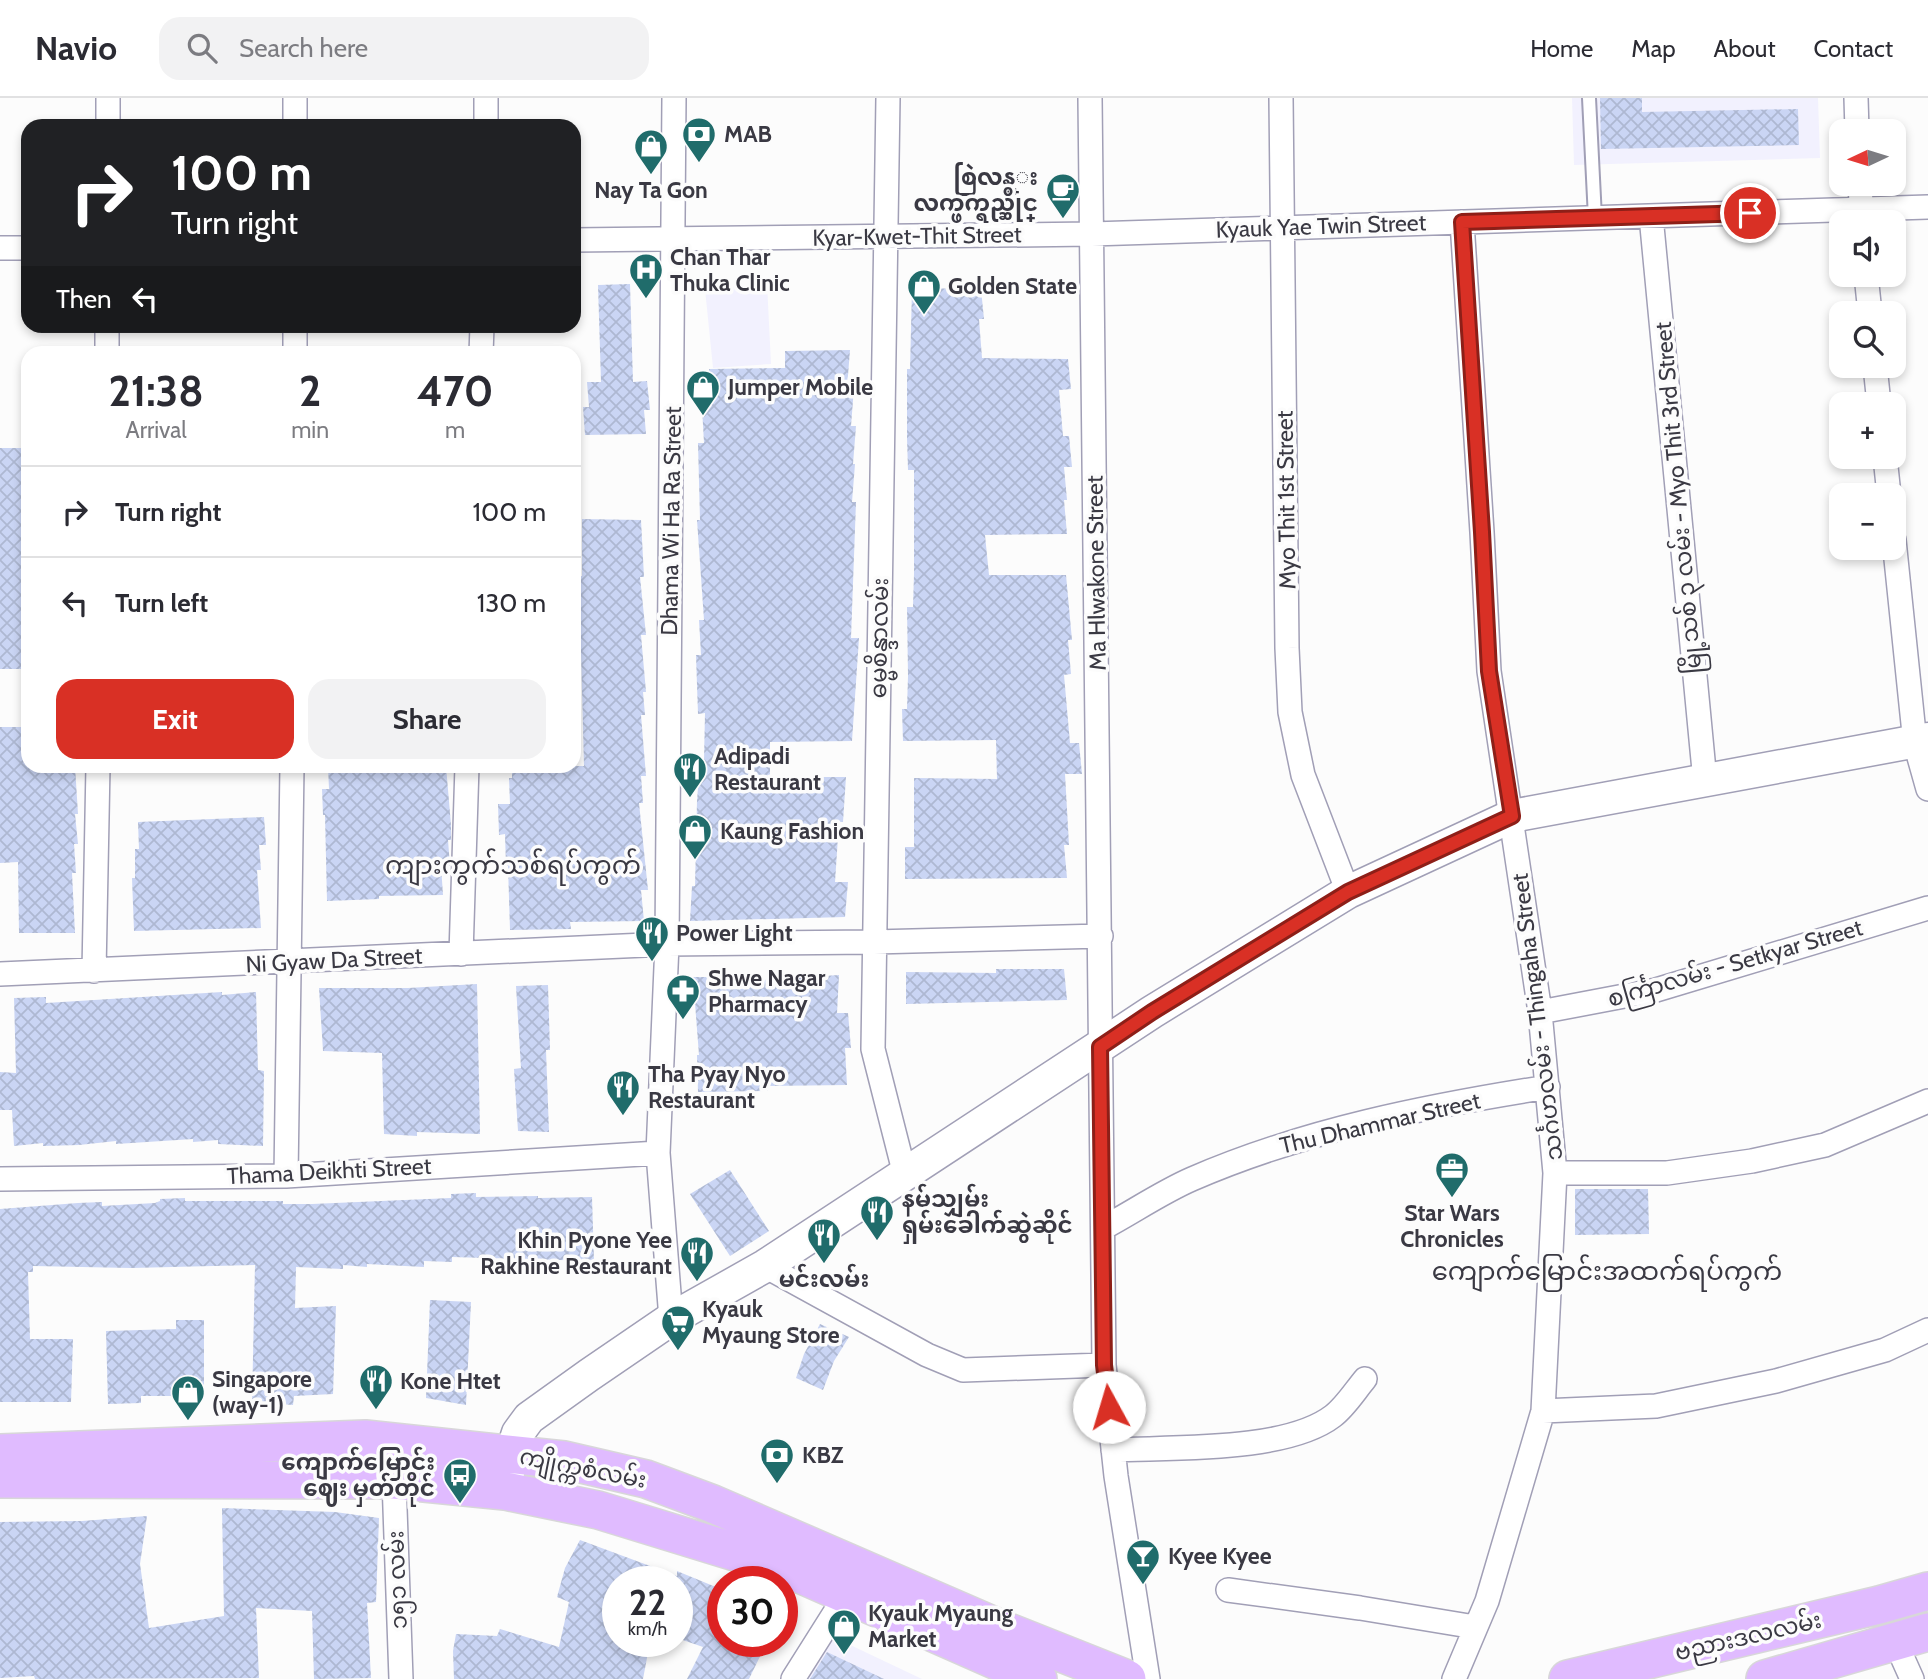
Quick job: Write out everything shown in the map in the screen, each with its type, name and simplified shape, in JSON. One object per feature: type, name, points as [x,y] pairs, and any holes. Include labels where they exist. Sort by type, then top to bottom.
[{"type":"main road","name":"ကျိုက္ကစံလမ်း","points":[[0,1452],[365,1438],[564,1460],[657,1483],[713,1504],[1006,1631],[1127,1679]]},
{"type":"main road","name":"ကျိုက္ကစံလမ်း","points":[[0,1479],[394,1480],[505,1491],[598,1510],[784,1567],[1038,1679]]},
{"type":"main road","name":"ဗညားဒလလမ်း","points":[[1568,1679],[1928,1591]]},
{"type":"main road","name":"ဗညားဒလလမ်း","points":[[1766,1679],[1911,1636]]},
{"type":"street","points":[[108,98],[108,119]]},
{"type":"street","points":[[295,98],[295,119]]},
{"type":"street","points":[[486,98],[486,119]]},
{"type":"street","name":"Dhama Wi Ha Ra Street","points":[[671,1319],[658,1153],[667,944],[674,98]]},
{"type":"street","name":"ဓမ္မစိန္ဒာလမ်း","points":[[888,98],[873,1049],[905,1175]]},
{"type":"street","name":"Ma Hlwakone Street","points":[[1090,98],[1104,1365],[1113,1450],[1148,1679]]},
{"type":"street","name":"Myo Thit 1st Street","points":[[1281,98],[1290,712],[1303,775],[1348,892]]},
{"type":"street","points":[[1856,98],[1857,119]]},
{"type":"street","name":"Kyauk Yae Twin Street","points":[[1906,210],[1928,207]]},
{"type":"street","name":"Kyauk Yae Twin Street","points":[[1092,234],[1651,216],[1829,216]]},
{"type":"street","name":"မြို့သစ် ၃ လမ်း - Myo Thit 3rd Street","points":[[1651,216],[1705,781]]},
{"type":"street","name":"သင်္ဂဟလမ်း - Thingaha Street","points":[[1454,1679],[1487,1601],[1543,1411],[1555,1173],[1540,1012],[1489,671],[1462,222]]},
{"type":"street","name":"Kyar-Kwet-Thit Street","points":[[581,240],[1092,234]]},
{"type":"street","points":[[0,248],[21,248]]},
{"type":"street","points":[[1897,560],[1928,789]]},
{"type":"street","points":[[505,1491],[511,1454],[519,1433],[529,1418],[671,1319],[765,1266],[1152,1012],[1348,892],[1512,816],[1921,741]]},
{"type":"street","points":[[93,971],[98,773]]},
{"type":"street","points":[[286,1176],[292,773]]},
{"type":"street","points":[[461,954],[467,773]]},
{"type":"street","name":"စင်္ကြာလမ်း - Setkyar Street","points":[[1540,1012],[1656,990],[1928,908]]},
{"type":"street","name":"Ni Gyaw Da Street","points":[[0,974],[667,944],[1101,936]]},
{"type":"street","name":"Thu Dhammar Street","points":[[1104,1228],[1189,1180],[1264,1150],[1373,1119],[1548,1087]]},
{"type":"street","points":[[1555,1173],[1667,1173],[1752,1161],[1825,1145],[1928,1101]]},
{"type":"street","name":"Thama Deikhti Street","points":[[0,1179],[286,1176],[658,1153]]},
{"type":"street","points":[[765,1266],[927,1355],[963,1370],[1104,1365]]},
{"type":"street","points":[[1543,1411],[1656,1406],[1763,1384],[1885,1350],[1928,1330]]},
{"type":"street","points":[[1113,1450],[1242,1444],[1298,1435],[1334,1416],[1365,1379]]},
{"type":"street","name":"၁၅၁ လမ်း","points":[[394,1480],[401,1679]]},
{"type":"street","points":[[1228,1590],[1360,1608],[1475,1628]]},
{"type":"street","points":[[793,1679],[846,1595]]},
{"type":"street","points":[[1911,1636],[1912,1679]]},
{"type":"lane","points":[[1589,98],[1595,218]]},
{"type":"shaded area","points":[[1572,98],[1818,98],[1820,158],[1574,165]]},
{"type":"shaded area","points":[[767,283],[771,364],[713,368],[705,289]]},
{"type":"shaded area","name":"Kyauk Myaung Market","points":[[825,1633],[922,1679],[804,1679]]},
{"type":"building","points":[[1600,98],[1642,98],[1642,112],[1798,109],[1799,145],[1601,149]]},
{"type":"building","points":[[630,284],[633,382],[647,381],[650,410],[644,410],[646,434],[585,435],[583,407],[589,407],[587,382],[601,382],[598,285]]},
{"type":"building","points":[[912,288],[981,289],[984,319],[979,319],[982,358],[1068,359],[1071,389],[1059,390],[1063,436],[1069,436],[1072,467],[1064,467],[1067,534],[985,535],[989,575],[1066,575],[1072,640],[1068,640],[1071,674],[1064,675],[1070,743],[1079,743],[1082,774],[1065,774],[1069,845],[1064,845],[1067,878],[905,879],[905,847],[914,847],[914,778],[997,779],[996,740],[903,741],[902,709],[907,709],[908,676],[907,607],[913,607],[914,574],[914,470],[908,470],[907,438],[907,369],[910,369]]},
{"type":"building","points":[[850,350],[847,388],[854,388],[851,426],[856,426],[852,502],[856,502],[851,638],[859,638],[852,741],[770,742],[770,777],[846,777],[843,822],[839,822],[835,882],[848,882],[845,917],[690,921],[692,886],[695,886],[700,760],[704,760],[705,713],[698,714],[696,655],[701,655],[699,620],[704,620],[697,520],[700,520],[698,443],[704,443],[702,407],[711,407],[709,369],[785,368],[785,351]]},
{"type":"building","points":[[0,448],[21,448],[21,669],[0,669]]},
{"type":"building","points":[[582,519],[641,520],[644,577],[640,577],[646,635],[641,635],[646,692],[643,692],[645,715],[641,715],[646,776],[641,776],[643,803],[639,803],[648,890],[641,890],[644,921],[570,922],[571,929],[510,930],[505,834],[499,835],[498,804],[510,804],[509,778],[512,778],[512,773],[581,773],[581,766],[584,766]]},
{"type":"building","points":[[0,727],[21,727],[21,773],[75,773],[78,844],[74,844],[76,873],[72,873],[75,933],[19,933],[18,862],[0,863]]},
{"type":"building","points":[[328,773],[447,773],[451,840],[448,840],[450,866],[441,866],[443,895],[379,896],[379,899],[327,901],[322,789],[329,789]]},
{"type":"building","points":[[264,817],[266,845],[259,845],[261,870],[257,870],[261,928],[134,931],[132,878],[135,878],[135,849],[139,849],[138,822]]},
{"type":"building","points":[[996,969],[1064,969],[1067,1000],[906,1004],[906,972],[996,973]]},
{"type":"building","points":[[839,975],[837,1013],[848,1013],[851,1048],[845,1048],[847,1085],[768,1086],[768,1091],[698,1092],[699,1055],[693,977],[762,977],[762,980]]},
{"type":"building","points":[[477,984],[480,1134],[384,1134],[382,1053],[323,1051],[319,988],[408,988]]},
{"type":"building","points":[[548,985],[550,1050],[546,1050],[549,1132],[518,1131],[514,1069],[521,1068],[516,986]]},
{"type":"building","points":[[222,992],[222,995],[256,992],[258,1070],[264,1071],[263,1146],[218,1144],[218,1140],[193,1142],[193,1139],[14,1146],[12,1110],[0,1110],[0,1072],[16,1073],[14,998],[46,997],[46,1003]]},
{"type":"building","points":[[730,1170],[769,1231],[730,1256],[690,1194]]},
{"type":"building","points":[[1575,1189],[1648,1189],[1649,1234],[1575,1235]]},
{"type":"building","points":[[476,1193],[476,1197],[592,1197],[594,1261],[452,1257],[452,1262],[424,1261],[424,1267],[367,1264],[367,1267],[343,1265],[343,1269],[296,1267],[295,1308],[336,1306],[333,1394],[294,1396],[293,1405],[252,1402],[255,1265],[131,1268],[33,1266],[33,1272],[28,1272],[30,1339],[73,1339],[71,1402],[0,1402],[0,1209],[102,1202],[102,1206],[155,1203],[160,1199],[185,1198],[185,1201],[283,1201],[283,1204],[312,1204],[451,1198],[451,1194]]},
{"type":"building","points":[[430,1300],[471,1302],[466,1405],[426,1398]]},
{"type":"building","points":[[176,1320],[204,1320],[204,1396],[141,1396],[141,1403],[108,1404],[106,1331],[176,1329]]},
{"type":"building","points":[[820,1324],[849,1337],[834,1361],[823,1390],[796,1378],[804,1354]]},
{"type":"building","points":[[222,1508],[335,1512],[379,1518],[376,1602],[367,1603],[371,1678],[314,1679],[312,1611],[256,1608],[259,1678],[0,1678],[0,1522],[82,1521],[147,1516],[140,1564],[149,1628],[224,1616]]},
{"type":"building","points":[[580,1540],[650,1566],[602,1566],[602,1657],[647,1657],[643,1679],[454,1679],[453,1651],[456,1634],[497,1636],[500,1629],[559,1647],[569,1602],[557,1597],[565,1568]]},
{"type":"building","points":[[693,1578],[707,1583],[707,1657],[760,1657],[749,1679],[687,1679],[703,1647],[693,1644]]},
{"type":"building","points":[[827,1652],[884,1679],[810,1679]]},
{"type":"place","name":"MAB","points":[[699,164]]},
{"type":"place","name":"Nay Ta Gon","points":[[651,176]]},
{"type":"place","name":"စြဲလန္း လက္ဖက္ရည္ဆိုင္","points":[[1063,220]]},
{"type":"place","name":"Chan Thar Thuka Clinic","points":[[646,300]]},
{"type":"place","name":"Golden State","points":[[924,316]]},
{"type":"place","name":"Jumper Mobile","points":[[703,417]]},
{"type":"place","name":"Adipadi Restaurant","points":[[690,799]]},
{"type":"place","name":"Kaung Fashion","points":[[695,861]]},
{"type":"place","name":"Power Light","points":[[652,963]]},
{"type":"place","name":"Shwe Nagar Pharmacy","points":[[683,1021]]},
{"type":"place","name":"Tha Pyay Nyo Restaurant","points":[[623,1117]]},
{"type":"place","name":"Star Wars Chronicles","points":[[1452,1199]]},
{"type":"place","name":"နမ့်သျှမ်း ရှမ်းခေါက်ဆွဲဆိုင်","points":[[877,1242]]},
{"type":"place","name":"မင်းလမ်း","points":[[824,1265]]},
{"type":"place","name":"Khin Pyone Yee Rakhine Restaurant","points":[[697,1283]]},
{"type":"place","name":"Kyauk Myaung Store","points":[[678,1352]]},
{"type":"place","name":"Kone Htet","points":[[376,1411]]},
{"type":"place","name":"Singapore (way-1)","points":[[188,1422]]},
{"type":"place","name":"KBZ","points":[[777,1485]]},
{"type":"place","name":"ကျောက်မြောင်း ဈေး မှတ်တိုင်","points":[[460,1505]]},
{"type":"place","name":"Kyee Kyee","points":[[1143,1586]]},
{"type":"place","name":"Kyauk Myaung Market","points":[[844,1656]]},
{"type":"district","name":"ကျားကွက်သစ်ရပ်ကွက်","points":[[513,865]]},
{"type":"district","name":"ကျောက်မြောင်းအထက်ရပ်ကွက်","points":[[1607,1271]]},
{"type":"route","points":[[1109,1407],[1104,1365],[1100,1047],[1152,1012],[1348,892],[1512,816],[1489,671],[1462,222],[1750,213]]}]
